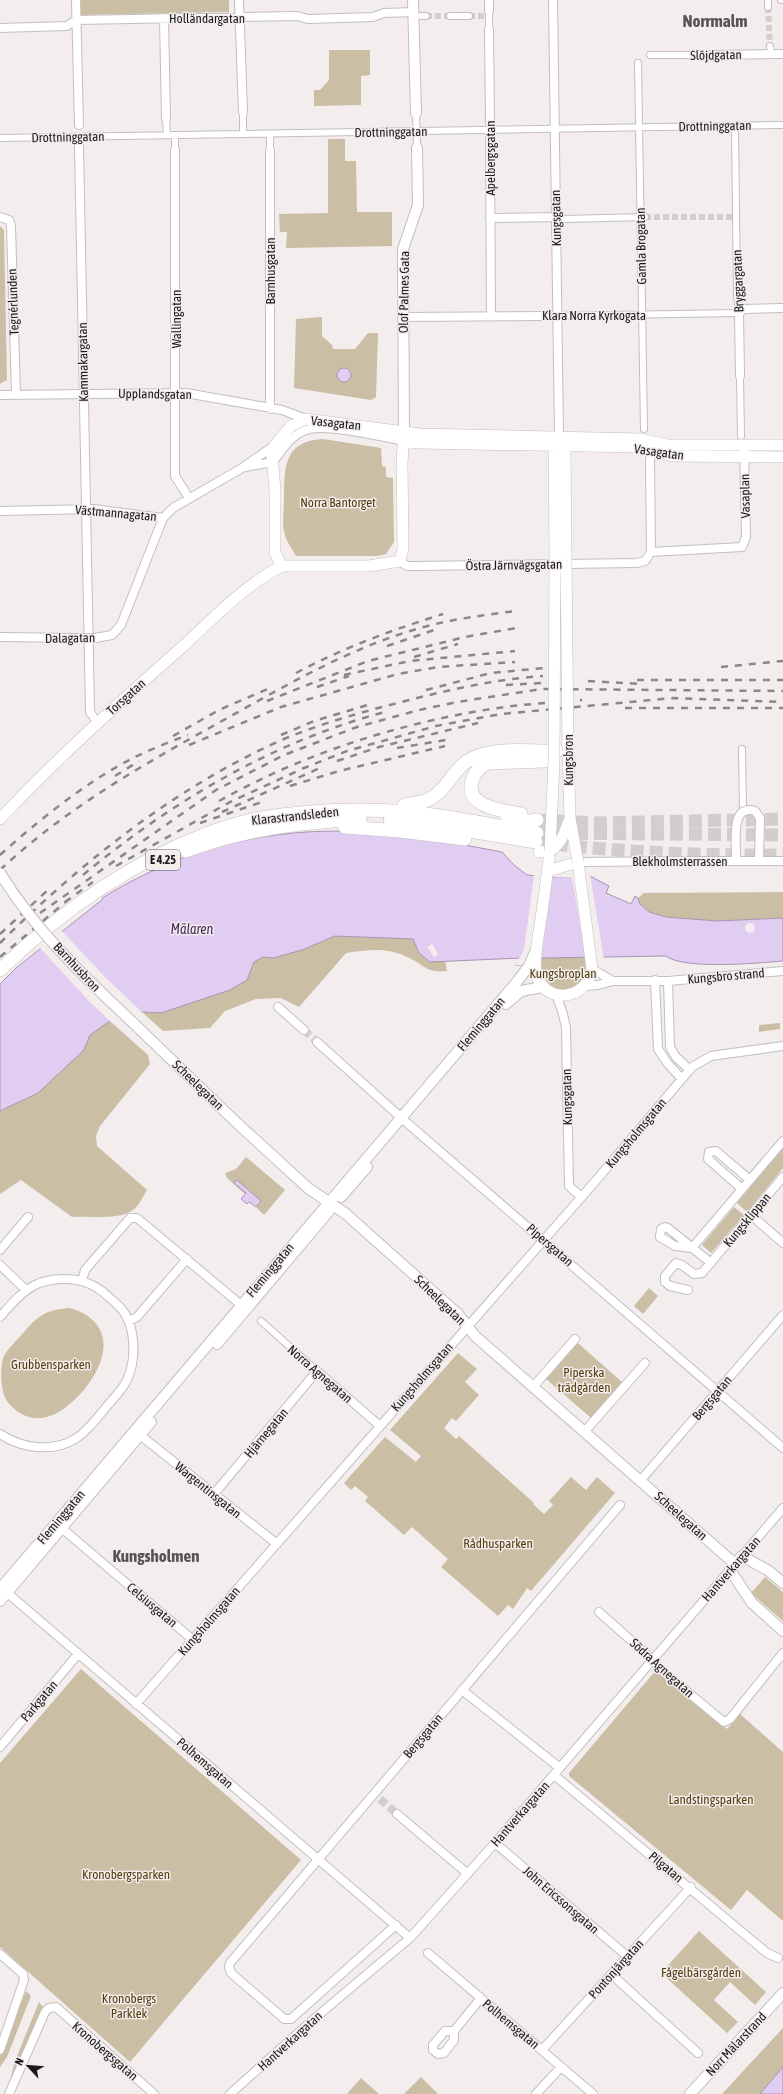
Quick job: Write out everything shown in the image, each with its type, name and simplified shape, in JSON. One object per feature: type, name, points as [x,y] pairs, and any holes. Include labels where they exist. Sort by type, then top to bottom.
[{"type":"highway","points":[[404,805],[424,802],[440,792],[458,769],[475,757],[500,752],[549,756]]},
{"type":"highway","points":[[540,840],[525,815],[485,806],[477,800],[472,788],[474,774],[481,766],[498,761],[549,756]]},
{"type":"highway","points":[[261,818],[291,809],[326,804],[344,803],[404,805],[524,822],[540,840]]},
{"type":"highway","name":"Klarastrandsleden","points":[[0,970],[32,940],[73,907],[129,870],[156,855],[189,841],[220,829],[261,818],[341,811],[409,812],[540,840]]},
{"type":"highway","name":"Klarastrandsleden","points":[[0,977],[35,944],[80,908],[158,862],[219,840],[276,826],[365,819],[408,822],[540,840]]},
{"type":"highway","points":[[312,822],[334,827],[364,828],[442,836],[540,840]]},
{"type":"main road","name":"Vasagatan","points":[[275,445],[292,426],[306,419],[404,436],[428,434],[639,447],[672,456],[783,457]]},
{"type":"main road","name":"Olof Palmes Gata","points":[[400,561],[403,549],[402,463],[404,436]]},
{"type":"main road","name":"Vasagatan","points":[[559,443],[640,439],[667,445],[743,440],[783,445]]},
{"type":"main road","name":"Kungsgatan","points":[[559,443],[561,554]]},
{"type":"main road","points":[[275,445],[273,462],[275,553],[282,566]]},
{"type":"main road","points":[[652,451],[667,445]]},
{"type":"main road","name":"Torsgatan","points":[[257,581],[275,553]]},
{"type":"main road","name":"Kungsbron","points":[[561,554],[568,663],[570,818],[578,862],[592,967]]},
{"type":"main road","name":"Kungsbron","points":[[532,966],[537,948],[548,871],[540,840],[549,756],[556,664],[561,554]]},
{"type":"main road","name":"Östra Järnvägsgatan","points":[[282,566],[369,566],[400,561]]},
{"type":"main road","name":"Torsgatan","points":[[0,819],[97,722],[257,581],[282,566]]},
{"type":"main road","points":[[556,664],[568,663]]},
{"type":"main road","points":[[549,756],[568,756]]},
{"type":"main road","points":[[540,840],[558,846],[570,818]]},
{"type":"main road","points":[[548,871],[578,862]]},
{"type":"main road","points":[[532,966],[543,987],[556,994],[571,994],[585,986],[591,976],[592,967]]},
{"type":"street","name":"Kammakargatan","points":[[76,0],[90,712],[97,722]]},
{"type":"street","points":[[239,0],[243,134]]},
{"type":"street","name":"Olof Palmes Gata","points":[[404,436],[403,249],[418,205],[416,113],[420,15],[413,0]]},
{"type":"street","name":"Apelbergsgatan","points":[[489,0],[491,316]]},
{"type":"street","name":"Kungsgatan","points":[[553,0],[556,129],[559,443]]},
{"type":"street","points":[[768,0],[768,7]]},
{"type":"street","name":"Holländargatan","points":[[0,28],[67,26],[76,20],[297,16],[308,19],[373,17],[384,13],[420,15]]},
{"type":"street","points":[[450,16],[470,16]]},
{"type":"street","points":[[164,18],[167,135]]},
{"type":"street","name":"Slöjdgatan","points":[[650,55],[709,55],[770,50],[783,54]]},
{"type":"street","name":"Gamla Brogatan","points":[[638,63],[643,218],[642,315],[644,429]]},
{"type":"street","name":"Drottninggatan","points":[[0,138],[417,131],[490,126],[556,129],[783,125]]},
{"type":"street","name":"Bryggargatan","points":[[735,126],[734,217],[743,440]]},
{"type":"street","name":"Barnhusgatan","points":[[270,134],[270,409]]},
{"type":"street","name":"Wallingatan","points":[[175,135],[175,476],[189,498]]},
{"type":"street","name":"Tegnérlunden","points":[[0,217],[9,220],[11,226],[16,394]]},
{"type":"street","points":[[490,218],[643,218]]},
{"type":"street","name":"Klara Norra Kyrkogata","points":[[403,317],[739,313],[744,309],[783,308]]},
{"type":"street","name":"Upplandsgatan","points":[[0,395],[176,392],[289,412],[306,419]]},
{"type":"street","name":"Vasagatan","points":[[273,462],[290,441],[305,430],[314,428],[404,436]]},
{"type":"street","name":"Vasaplan","points":[[651,552],[742,547],[746,537],[743,440]]},
{"type":"street","name":"Västmannagatan","points":[[0,511],[85,509],[163,518],[173,508],[242,468],[275,445]]},
{"type":"street","points":[[651,552],[650,462],[652,451]]},
{"type":"street","name":"Västmannagatan","points":[[242,468],[273,462]]},
{"type":"street","name":"Dalagatan","points":[[0,641],[21,639],[108,637],[117,632],[124,618],[163,518]]},
{"type":"street","name":"Östra Järnvägsgatan","points":[[400,561],[407,566],[636,563],[645,561],[651,552]]},
{"type":"street","name":"Dalagatan","points":[[0,637],[21,639]]},
{"type":"street","points":[[736,861],[737,822],[740,814],[744,810],[742,749]]},
{"type":"street","points":[[744,810],[755,811],[760,818],[759,861]]},
{"type":"street","name":"Blekholmsterrassen","points":[[578,862],[783,860]]},
{"type":"street","name":"Barnhusbron","points":[[0,873],[28,912],[78,970],[164,1052]]},
{"type":"street","name":"Fleminggatan","points":[[404,1120],[532,966]]},
{"type":"street","points":[[592,967],[613,980]]},
{"type":"street","name":"Kungsbro strand","points":[[655,980],[783,971]]},
{"type":"street","points":[[585,986],[598,985],[613,980],[655,980],[658,1049],[668,1064],[682,1079]]},
{"type":"street","name":"Kungsbro strand","points":[[668,980],[670,1047]]},
{"type":"street","name":"Fleminggatan","points":[[59,1525],[331,1204],[512,998],[521,991],[543,987]]},
{"type":"street","name":"Kungsgatan","points":[[556,994],[566,1028],[569,1186],[580,1196]]},
{"type":"street","points":[[278,1007],[304,1030]]},
{"type":"street","name":"Pipersgatan","points":[[317,1042],[404,1120],[718,1390],[783,1448]]},
{"type":"street","name":"Kungsholmsgatan","points":[[136,1704],[194,1640],[690,1070],[696,1064],[711,1056],[783,1046]]},
{"type":"street","points":[[658,1049],[670,1047],[676,1057],[690,1070]]},
{"type":"street","name":"Scheelegatan","points":[[164,1052],[244,1130],[308,1188],[353,1220],[458,1314],[475,1336],[736,1563]]},
{"type":"street","name":"Kungsklippan","points":[[711,1263],[692,1248],[783,1142]]},
{"type":"street","name":"Kungsklippan","points":[[742,1189],[708,1159],[709,1152],[716,1151],[750,1180]]},
{"type":"street","name":"Kungsklippan","points":[[688,1290],[670,1286],[665,1282],[665,1276],[676,1263],[679,1263],[694,1274],[698,1275],[702,1273],[783,1177]]},
{"type":"street","points":[[752,1215],[783,1243]]},
{"type":"street","points":[[0,1250],[28,1217]]},
{"type":"street","points":[[82,1281],[85,1270],[130,1218],[138,1218],[244,1307]]},
{"type":"street","points":[[129,1321],[137,1317],[187,1259]]},
{"type":"street","points":[[0,1266],[26,1290]]},
{"type":"street","points":[[0,1317],[18,1296],[38,1282],[54,1278],[82,1281],[94,1286],[108,1296],[122,1310],[129,1321],[134,1347],[132,1365],[126,1382],[90,1427],[74,1439],[58,1445],[36,1447],[16,1442],[0,1434]]},
{"type":"street","name":"Fleminggatan","points":[[1,1591],[140,1435],[244,1307]]},
{"type":"street","name":"Bergsgatan","points":[[641,1480],[783,1315]]},
{"type":"street","name":"Norra Agnegatan","points":[[261,1321],[380,1426]]},
{"type":"street","points":[[533,1387],[575,1339]]},
{"type":"street","points":[[585,1431],[645,1363]]},
{"type":"street","name":"Hjärnegatan","points":[[214,1494],[317,1371]]},
{"type":"street","name":"Wargentinsgatan","points":[[140,1435],[277,1544]]},
{"type":"street","name":"Bergsgatan","points":[[284,2019],[231,1973],[229,1968],[230,1963],[317,1859],[377,1797],[462,1690],[620,1505]]},
{"type":"street","name":"Hantverkargatan","points":[[230,2094],[315,2018],[410,1938],[554,1775],[783,1508]]},
{"type":"street","name":"Celsiusgatan","points":[[59,1525],[194,1640]]},
{"type":"street","points":[[736,1563],[769,1571],[783,1583]]},
{"type":"street","points":[[736,1563],[752,1603],[783,1631]]},
{"type":"street","name":"Polhemsgatan","points":[[1,1591],[78,1654],[410,1938]]},
{"type":"street","name":"Södra Agnegatan","points":[[599,1612],[653,1660],[661,1670],[727,1723],[783,1653]]},
{"type":"street","name":"Parkgatan","points":[[0,1747],[78,1654]]},
{"type":"street","points":[[462,1690],[560,1768]]},
{"type":"street","name":"Pilgatan","points":[[554,1775],[767,1953],[778,1958]]},
{"type":"street","points":[[398,1814],[468,1874]]},
{"type":"street","name":"John Ericssonsgatan","points":[[495,1843],[627,1956]]},
{"type":"street","name":"Pontonjärgatan","points":[[542,2050],[691,1888]]},
{"type":"street","name":"Hantverkargatan","points":[[284,2019],[291,2019],[396,1925]]},
{"type":"street","name":"Polhemsgatan","points":[[428,1953],[593,2094]]},
{"type":"street","points":[[0,1954],[23,1974],[23,1987],[0,2050]]},
{"type":"street","points":[[611,1974],[698,2053]]},
{"type":"street","name":"Norr Mälarstrand","points":[[690,2094],[783,1993]]},
{"type":"street","points":[[454,2031],[481,1998]]},
{"type":"street","name":"Kronobergsgatan","points":[[9,2094],[45,2012],[49,2008],[56,2008],[154,2094]]},
{"type":"street","points":[[536,2094],[561,2067]]},
{"type":"green space","points":[[81,0],[229,0],[229,12],[81,15]]},
{"type":"green space","points":[[329,50],[370,50],[370,75],[361,76],[361,105],[314,106],[314,90],[320,90],[329,80]]},
{"type":"green space","points":[[328,139],[345,139],[345,161],[356,161],[357,212],[392,212],[392,246],[286,248],[287,232],[280,232],[279,214],[328,213]]},
{"type":"green space","points":[[0,226],[4,230],[7,380],[0,384]]},
{"type":"green space","points":[[322,317],[322,336],[332,345],[333,349],[355,349],[368,333],[378,333],[376,397],[371,400],[294,388],[296,319]]},
{"type":"green space","name":"Norra Bantorget","points":[[323,439],[381,448],[382,466],[386,467],[386,477],[393,478],[394,542],[386,554],[377,556],[296,556],[289,544],[283,527],[285,478],[288,459],[293,451],[300,445],[310,441]]},
{"type":"green space","points":[[783,892],[783,918],[717,921],[666,917],[649,912],[640,904],[638,898],[644,893]]},
{"type":"green space","points":[[335,936],[413,939],[419,953],[430,962],[445,960],[447,971],[429,970],[407,957],[392,952],[369,950],[346,953],[299,1007],[281,998],[256,999],[225,1011],[210,1028],[163,1031],[142,1012],[161,1013],[203,998],[247,980],[254,962],[263,957],[273,958],[302,950]]},
{"type":"green space","name":"Kungsbroplan","points":[[586,957],[586,971],[584,979],[570,990],[555,988],[544,976],[541,968],[541,958]]},
{"type":"green space","points":[[110,1021],[148,1055],[150,1064],[100,1126],[96,1136],[97,1146],[147,1190],[139,1203],[133,1210],[120,1215],[104,1217],[72,1217],[21,1180],[0,1194],[0,1111],[38,1093],[84,1050],[90,1035]]},
{"type":"green space","points":[[780,1023],[780,1029],[759,1032],[759,1025]]},
{"type":"green space","points":[[783,1148],[783,1168],[747,1212],[737,1203]]},
{"type":"green space","points":[[246,1157],[285,1190],[264,1215],[256,1207],[260,1201],[237,1181],[235,1183],[246,1193],[245,1194],[227,1178],[225,1173],[236,1169]]},
{"type":"green space","points":[[734,1207],[744,1215],[711,1253],[702,1245]]},
{"type":"green space","points":[[649,1288],[658,1296],[643,1314],[634,1306]]},
{"type":"green space","name":"Grubbensparken","points":[[70,1308],[85,1314],[95,1323],[101,1332],[104,1343],[98,1367],[92,1379],[83,1391],[66,1407],[48,1417],[29,1417],[19,1412],[9,1404],[6,1399],[2,1388],[1,1370],[3,1358],[12,1345],[31,1324],[40,1317],[46,1313],[58,1309]]},
{"type":"green space","name":"Piperska trädgården","points":[[574,1344],[579,1344],[622,1382],[591,1418],[545,1378]]},
{"type":"green space","name":"Rådhusparken","points":[[458,1353],[477,1369],[465,1382],[479,1395],[456,1421],[452,1418],[444,1428],[456,1439],[459,1436],[534,1503],[533,1504],[544,1514],[553,1505],[549,1501],[571,1477],[586,1490],[597,1477],[615,1493],[531,1591],[527,1588],[513,1609],[508,1605],[498,1616],[441,1567],[448,1559],[412,1527],[404,1535],[365,1501],[368,1497],[355,1486],[351,1490],[344,1483],[385,1437],[416,1462],[421,1456],[390,1430]]},
{"type":"green space","points":[[765,1577],[783,1592],[783,1621],[751,1593]]},
{"type":"green space","name":"Kronobergsparken","points":[[81,1669],[301,1860],[130,2062],[0,1947],[0,1763]]},
{"type":"green space","name":"Landstingsparken","points":[[657,1669],[727,1729],[740,1714],[783,1752],[783,1921],[747,1890],[731,1910],[569,1776],[569,1773]]},
{"type":"green space","name":"Fågelbärsgården","points":[[699,1931],[766,1992],[755,2005],[730,1982],[714,2000],[738,2022],[727,2033],[661,1973]]},
{"type":"green space","points":[[26,1991],[31,1996],[7,2057],[0,2067],[0,2056]]},
{"type":"green space","points":[[39,2002],[43,2007],[18,2068],[11,2076],[15,2061]]},
{"type":"green space","points":[[783,2028],[783,2067],[760,2094],[722,2094]]},
{"type":"green space","points":[[421,2077],[438,2094],[404,2094]]},
{"type":"green space","points":[[361,2078],[379,2094],[347,2094]]},
{"type":"water","points":[[344,368],[349,370],[351,375],[349,380],[344,382],[339,380],[337,375],[339,370]]},
{"type":"water","name":"Mälaren","points":[[339,831],[443,841],[502,852],[514,865],[527,875],[552,877],[590,876],[609,886],[606,893],[631,904],[635,896],[638,898],[640,904],[649,912],[666,917],[717,921],[783,918],[783,961],[740,964],[705,964],[688,963],[666,956],[541,958],[540,966],[515,965],[521,958],[430,962],[419,953],[413,939],[335,936],[302,950],[273,958],[263,957],[254,962],[247,980],[230,990],[161,1013],[142,1012],[110,1021],[90,1035],[84,1050],[38,1093],[0,1111],[0,984],[16,968],[103,899],[102,898],[158,868],[216,847],[245,840],[275,835]]},
{"type":"water","points":[[237,1180],[261,1201],[256,1207],[249,1202],[247,1204],[241,1199],[246,1193],[234,1183]]},
{"type":"water","points":[[783,2067],[783,2094],[760,2094]]},
{"type":"pier","points":[[534,874],[590,874],[604,959],[586,959],[572,877],[552,877],[540,966],[515,965],[524,950]]},
{"type":"pier","points":[[750,923],[755,928],[750,933],[745,928]]},
{"type":"pier","points":[[61,930],[107,979],[144,1014],[112,1023],[88,1000],[39,947]]},
{"type":"pier","points":[[432,944],[438,954],[434,957],[427,947]]},
{"type":"tunnel","points":[[768,7],[770,46]]},
{"type":"tunnel","points":[[426,16],[450,16]]},
{"type":"tunnel","points":[[469,16],[485,16]]},
{"type":"tunnel","points":[[645,217],[733,217]]},
{"type":"tunnel","points":[[537,820],[597,823],[783,819]]},
{"type":"tunnel","points":[[537,833],[783,835]]},
{"type":"tunnel","points":[[536,842],[660,853],[783,855]]},
{"type":"tunnel","points":[[304,1030],[317,1042]]},
{"type":"tunnel","points":[[380,1799],[397,1814]]},
{"type":"railway","points":[[0,870],[49,829],[129,774],[263,698],[314,671],[366,647],[420,628],[456,620],[516,611]]},
{"type":"railway","points":[[296,673],[332,655],[368,640],[443,614]]},
{"type":"railway","points":[[387,646],[440,628]]},
{"type":"railway","points":[[267,701],[368,661],[465,637],[516,628]]},
{"type":"railway","points":[[414,657],[458,644]]},
{"type":"railway","points":[[344,675],[410,661],[515,651]]},
{"type":"railway","points":[[721,667],[783,661]]},
{"type":"railway","points":[[189,745],[281,707],[398,674],[438,667],[515,662]]},
{"type":"railway","points":[[426,690],[491,673],[544,668]]},
{"type":"railway","points":[[317,687],[349,676]]},
{"type":"railway","points":[[0,943],[64,883],[133,828],[206,779],[244,758],[299,733],[377,708],[475,685],[509,679],[543,676]]},
{"type":"railway","points":[[637,680],[783,680]]},
{"type":"railway","points":[[588,681],[643,684]]},
{"type":"railway","points":[[506,685],[542,683]]},
{"type":"railway","points":[[173,736],[219,710],[270,688]]},
{"type":"railway","points":[[40,913],[216,790],[284,755],[357,727],[419,710],[457,702],[542,689],[783,691]]},
{"type":"railway","points":[[116,866],[230,802],[304,768],[347,751],[436,726],[501,714],[673,698],[783,702]]},
{"type":"railway","points":[[219,801],[251,784],[317,755],[385,732],[455,715],[491,709],[582,700]]},
{"type":"railway","points":[[281,735],[314,721],[371,704]]},
{"type":"railway","points":[[625,708],[783,708]]},
{"type":"railway","points":[[83,875],[152,823],[225,777],[303,739],[344,724],[385,712]]},
{"type":"railway","points":[[337,761],[379,747],[478,723]]},
{"type":"railway","points":[[0,855],[46,816],[97,779],[138,756],[188,735]]},
{"type":"railway","points":[[397,748],[452,739]]},
{"type":"railway","points":[[290,786],[339,771],[445,746]]},
{"type":"railway","points":[[115,776],[139,761]]},
{"type":"railway","points":[[222,812],[322,767]]},
{"type":"railway","points":[[200,823],[262,802]]},
{"type":"railway","points":[[65,902],[93,882]]},
{"type":"railway","points":[[0,934],[50,888]]},
{"type":"railway","points":[[0,957],[69,899]]},
{"type":"district","name":"Norrmalm","points":[[715,21]]},
{"type":"district","name":"Kungsholmen","points":[[156,1556]]},
{"type":"park label","name":"Kronobergs Parklek","points":[[129,2006]]}]
